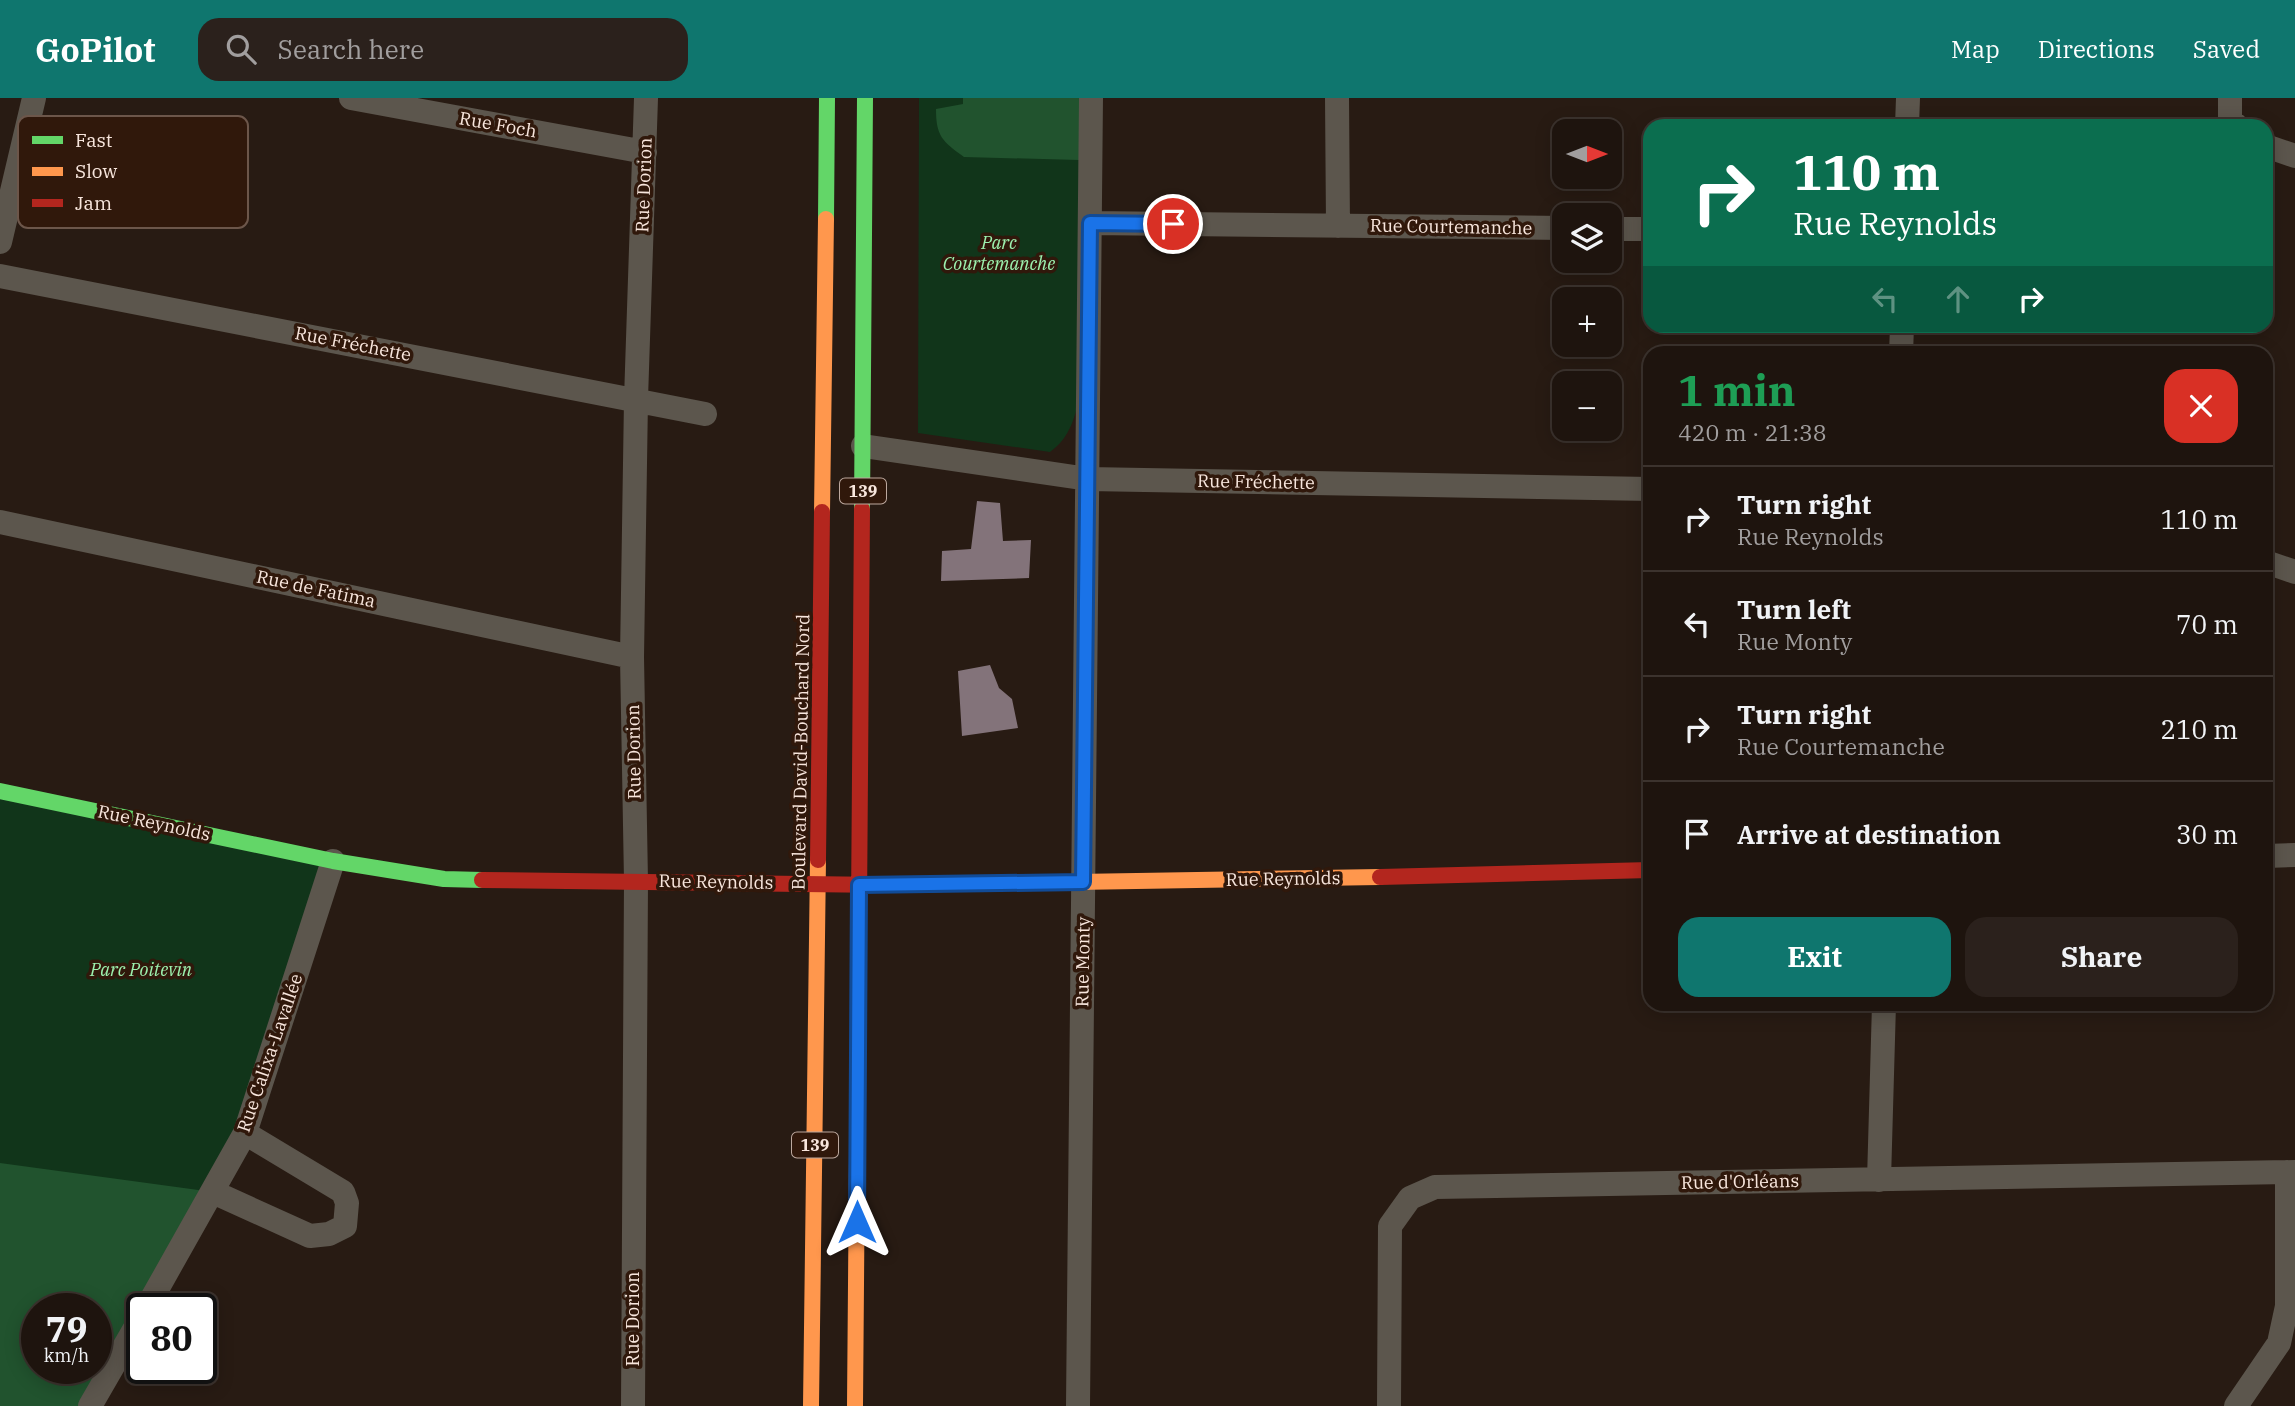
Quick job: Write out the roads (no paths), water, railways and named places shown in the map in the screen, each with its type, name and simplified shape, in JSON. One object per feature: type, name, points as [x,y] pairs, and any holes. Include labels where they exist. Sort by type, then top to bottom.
[{"type":"main road","name":"Boulevard David-Bouchard Nord","points":[[811,1406],[827,98]]},
{"type":"main road","name":"139","points":[[855,1406],[865,98]]},
{"type":"main road","name":"Rue Reynolds","points":[[0,791],[333,861],[444,879],[859,885],[1643,870]]},
{"type":"street","points":[[30,116],[34,98]]},
{"type":"street","name":"Rue Foch","points":[[351,98],[645,152]]},
{"type":"street","name":"Rue Dorion","points":[[632,1406],[636,881],[632,657],[636,399],[646,98]]},
{"type":"street","name":"Rue Monty","points":[[1078,1406],[1091,98]]},
{"type":"street","points":[[1337,98],[1338,226]]},
{"type":"street","points":[[1907,119],[1908,98]]},
{"type":"street","points":[[2230,98],[2230,119]]},
{"type":"street","points":[[2273,148],[2295,156]]},
{"type":"street","points":[[0,243],[18,166]]},
{"type":"street","name":"Rue Courtemanche","points":[[1090,223],[1552,228]]},
{"type":"street","points":[[1622,229],[1643,229]]},
{"type":"street","name":"Rue Fréchette","points":[[0,276],[705,414]]},
{"type":"street","name":"Rue Fréchette","points":[[863,446],[1087,479],[1643,489]]},
{"type":"street","name":"Rue de Fatima","points":[[0,522],[632,657]]},
{"type":"street","points":[[2273,564],[2295,572]]},
{"type":"street","points":[[2273,856],[2295,855]]},
{"type":"street","name":"Rue Calixa-Lavallée","points":[[155,1293],[245,1133],[333,861]]},
{"type":"street","points":[[1879,1180],[1884,1011]]},
{"type":"street","points":[[213,1192],[310,1236],[329,1234],[345,1226],[347,1203],[343,1192],[245,1133]]},
{"type":"street","name":"Rue d'Orléans","points":[[1389,1406],[1390,1227],[1409,1198],[1434,1187],[2291,1172],[2287,1306],[2280,1343],[2236,1406]]},
{"type":"street","points":[[90,1406],[126,1344]]},
{"type":"park label","name":"Parc Courtemanche","points":[[999,253]]},
{"type":"park label","name":"Parc Poitevin","points":[[141,970]]}]
